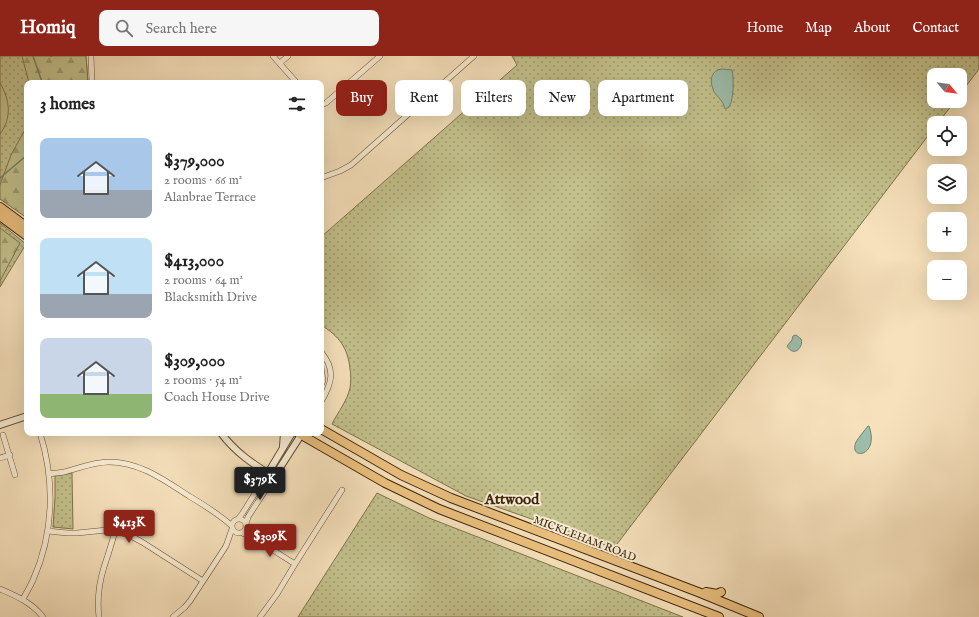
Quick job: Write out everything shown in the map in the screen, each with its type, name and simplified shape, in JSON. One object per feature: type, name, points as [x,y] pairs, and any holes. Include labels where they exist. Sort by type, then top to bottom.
[{"type":"main road","points":[[0,207],[24,225]]},
{"type":"main road","points":[[0,216],[24,234]]},
{"type":"main road","name":"MICKLEHAM ROAD","points":[[324,431],[402,475],[451,498],[760,617]]},
{"type":"main road","points":[[304,436],[385,483],[439,509],[715,616],[720,601]]},
{"type":"main road","points":[[698,592],[704,591],[717,594],[721,592]]},
{"type":"street","points":[[91,56],[92,80]]},
{"type":"street","points":[[273,56],[294,80]]},
{"type":"street","points":[[280,63],[288,56]]},
{"type":"street","points":[[324,104],[380,56]]},
{"type":"street","points":[[324,177],[351,165],[474,56]]},
{"type":"street","points":[[324,356],[331,372],[330,386],[324,397]]},
{"type":"street","points":[[0,426],[24,417]]},
{"type":"street","points":[[4,435],[15,475]]},
{"type":"street","points":[[23,599],[33,580],[43,552],[50,514],[51,497],[49,474],[41,436]]},
{"type":"street","points":[[224,436],[238,452],[274,477]]},
{"type":"street","points":[[282,449],[284,436]]},
{"type":"street","points":[[174,617],[185,607],[226,546],[234,524],[242,514],[290,436]]},
{"type":"street","points":[[226,546],[246,526],[248,517],[300,436]]},
{"type":"street","points":[[0,458],[10,455]]},
{"type":"street","points":[[49,474],[64,472],[97,463],[116,462],[134,465],[155,474],[234,524]]},
{"type":"street","points":[[260,617],[277,594],[342,490]]},
{"type":"street","points":[[234,524],[243,520],[254,538]]},
{"type":"street","points":[[234,524],[235,532],[254,538],[295,564]]},
{"type":"street","points":[[48,531],[77,533],[99,530],[115,530],[142,542],[203,581]]},
{"type":"street","points":[[99,617],[98,600],[101,578],[115,530]]},
{"type":"street","points":[[0,589],[23,599],[36,609],[43,617]]},
{"type":"green space","points":[[0,56],[86,56],[88,80],[24,80],[24,213],[0,199]]},
{"type":"green space","points":[[22,56],[86,56],[88,80],[28,80]]},
{"type":"green space","points":[[512,56],[979,56],[979,69],[967,85],[967,68],[927,68],[927,108],[950,108],[943,116],[927,116],[927,137],[614,548],[466,496],[332,424],[349,393],[351,374],[347,355],[342,343],[324,327],[324,234],[461,114],[461,116],[526,116],[526,80],[500,80],[517,65]]},
{"type":"green space","points":[[0,83],[8,102],[8,115],[4,128],[0,134]]},
{"type":"green space","points":[[24,131],[24,216],[0,199],[0,185],[11,155]]},
{"type":"green space","points":[[0,223],[24,242],[24,247],[0,287]]},
{"type":"green space","points":[[0,228],[20,243],[0,281]]},
{"type":"green space","points":[[72,473],[73,529],[53,527],[55,476]]},
{"type":"green space","points":[[377,493],[429,518],[683,617],[298,617]]},
{"type":"shaded area","points":[[722,69],[732,70],[733,78],[733,90],[730,105],[725,109],[723,103],[714,91],[711,82],[714,73]]},
{"type":"shaded area","points":[[796,335],[802,342],[798,350],[793,351],[787,346],[792,340],[793,336]]},
{"type":"shaded area","points":[[868,426],[871,436],[868,450],[864,453],[856,452],[856,442]]},
{"type":"waterway","points":[[33,56],[41,80]]},
{"type":"waterway","points":[[0,178],[24,158]]},
{"type":"district","name":"Attwood","points":[[512,499]]}]
